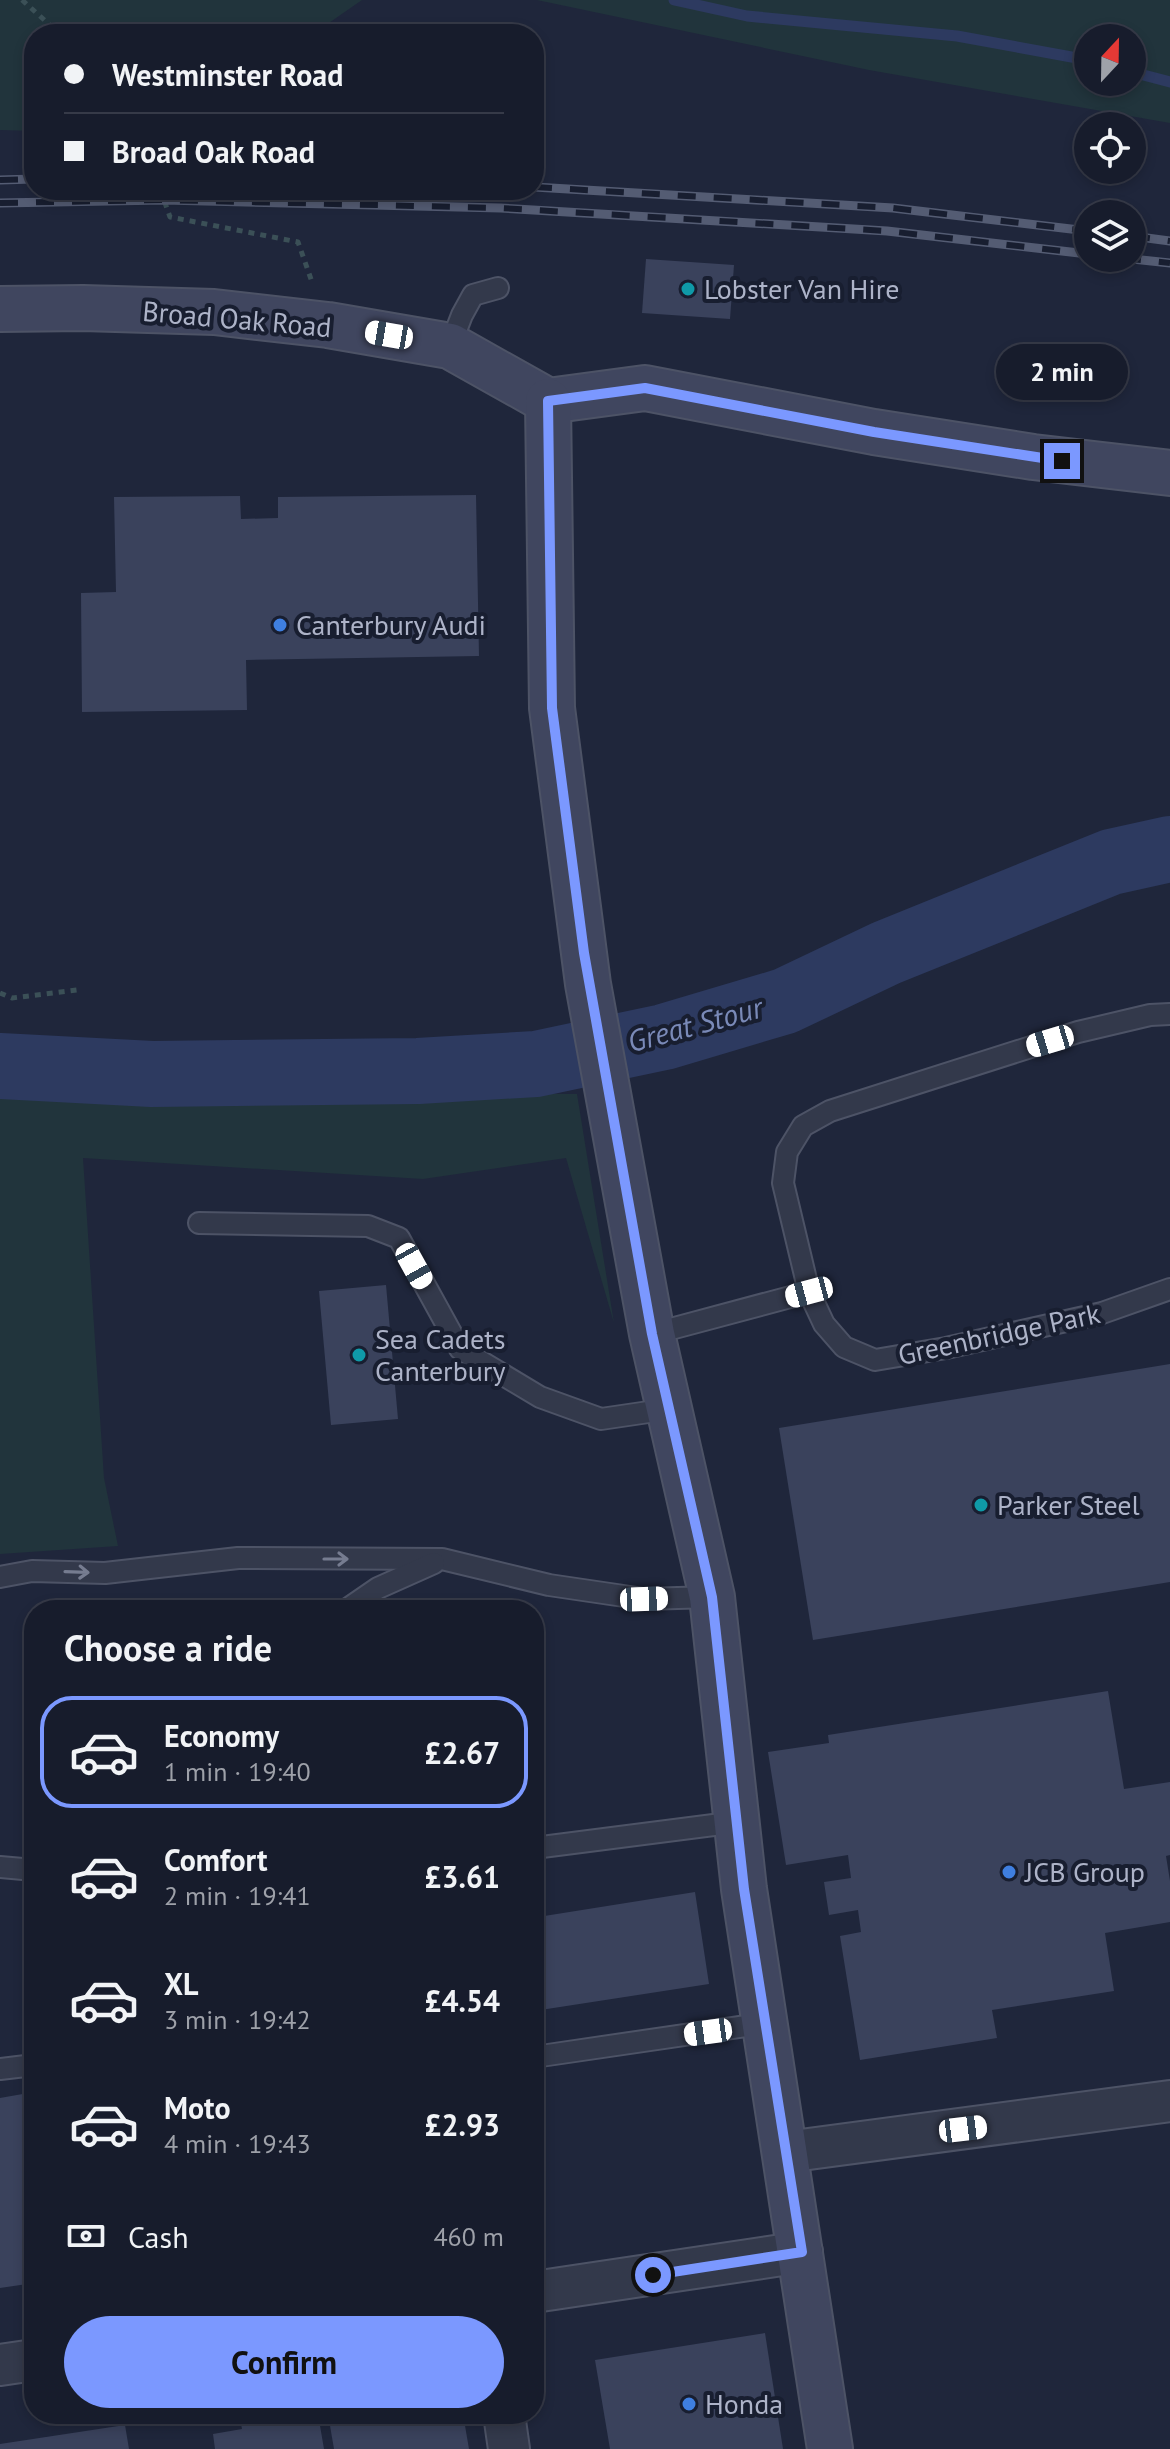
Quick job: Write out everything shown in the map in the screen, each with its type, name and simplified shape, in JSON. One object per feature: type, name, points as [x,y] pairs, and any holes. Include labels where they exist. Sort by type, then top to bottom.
[{"type":"street","name":"Broad Oak Road","points":[[0,309],[214,312],[328,325],[450,346],[548,401]]},
{"type":"street","points":[[830,2449],[744,1889],[712,1597],[652,1334],[588,984],[552,708],[548,401],[645,388],[888,434],[1033,457],[1170,473]]},
{"type":"street","points":[[786,2152],[1170,2101]]},
{"type":"street","points":[[544,2291],[802,2252]]},
{"type":"street","points":[[0,2365],[24,2361]]},
{"type":"street","points":[[505,2424],[509,2449]]},
{"type":"lane","points":[[450,346],[473,295],[498,288]]},
{"type":"lane","name":"Greenbridge Park","points":[[1170,1014],[1150,1015],[1078,1032],[830,1111],[803,1126],[787,1152],[783,1183],[809,1292],[824,1324],[844,1347],[875,1360],[946,1348],[1102,1313],[1170,1289]]},
{"type":"lane","points":[[199,1223],[368,1226],[399,1238],[460,1349],[540,1397],[601,1419],[669,1409]]},
{"type":"lane","points":[[652,1334],[809,1292]]},
{"type":"lane","points":[[0,1577],[32,1571],[105,1573],[238,1558],[442,1559],[549,1585],[644,1599],[712,1597]]},
{"type":"lane","points":[[361,1600],[378,1588],[442,1559]]},
{"type":"lane","points":[[544,1847],[737,1822]]},
{"type":"lane","points":[[0,1867],[24,1869]]},
{"type":"lane","points":[[544,2056],[766,2023]]},
{"type":"lane","points":[[0,2069],[24,2066]]},
{"type":"path","points":[[22,0],[49,24]]},
{"type":"path","points":[[164,200],[170,217],[298,242],[328,325]]},
{"type":"path","points":[[0,993],[12,998],[77,990]]},
{"type":"shaded area","points":[[0,0],[362,0],[327,24],[24,24],[24,131],[0,130]]},
{"type":"shaded area","points":[[537,0],[1170,0],[1170,123],[1146,119],[1146,112],[1108,112],[869,70]]},
{"type":"shaded area","points":[[0,1092],[577,1094],[614,1323],[566,1158],[423,1179],[83,1158],[104,1478],[118,1546],[0,1554]]},
{"type":"building","name":"Lobster Van Hire","points":[[646,259],[734,265],[730,319],[642,313]]},
{"type":"building","name":"Canterbury Audi","points":[[476,495],[479,656],[246,660],[247,710],[82,712],[81,593],[116,592],[114,497],[240,496],[241,519],[278,518],[278,497]]},
{"type":"building","name":"Sea Cadets Canterbury","points":[[386,1285],[398,1419],[331,1425],[319,1291]]},
{"type":"building","name":"Parker Steel","points":[[1170,1364],[1170,1582],[813,1640],[779,1428]]},
{"type":"building","name":"JCB Group","points":[[1108,1691],[1124,1789],[1170,1782],[1170,1855],[1166,1856],[1170,1881],[1170,1922],[1105,1933],[1114,1991],[992,2010],[997,2038],[860,2060],[840,1936],[861,1932],[858,1910],[829,1915],[824,1882],[851,1878],[848,1855],[786,1865],[768,1752],[829,1743],[828,1735]]},
{"type":"building","points":[[695,1892],[709,1984],[544,2009],[544,1916]]},
{"type":"building","points":[[24,2094],[24,2284],[0,2288],[0,2098]]},
{"type":"building","name":"Honda","points":[[765,2333],[783,2449],[610,2449],[595,2360]]},
{"type":"building","points":[[241,2424],[320,2424],[324,2449],[215,2449],[213,2434],[242,2429]]},
{"type":"building","points":[[330,2424],[465,2424],[469,2449],[334,2449]]},
{"type":"building","points":[[125,2425],[129,2449],[0,2449],[0,2444]]},
{"type":"waterway","points":[[674,0],[747,16],[957,36],[1074,57]]},
{"type":"waterway","points":[[1146,76],[1170,82]]},
{"type":"waterway","name":"Great Stour","points":[[0,1066],[152,1074],[418,1071],[536,1064],[664,1037],[785,1001],[886,953],[1111,862],[1170,849]]},
{"type":"railway","points":[[0,180],[24,179]]},
{"type":"railway","points":[[544,188],[893,208],[1074,229]]},
{"type":"railway","points":[[0,203],[164,200],[501,208],[887,231],[1074,252]]},
{"type":"railway","points":[[1146,238],[1170,241]]},
{"type":"railway","points":[[1146,260],[1170,263]]},
{"type":"place","name":"Lobster Van Hire","points":[[688,289]]},
{"type":"place","name":"Canterbury Audi","points":[[280,625]]},
{"type":"place","name":"Sea Cadets Canterbury","points":[[359,1355]]},
{"type":"place","name":"Parker Steel","points":[[981,1505]]},
{"type":"place","name":"JCB Group","points":[[1009,1872]]},
{"type":"place","name":"Honda","points":[[689,2404]]},
{"type":"route","points":[[653,2275],[802,2252],[744,1889],[712,1597],[652,1334],[588,984],[552,708],[548,401],[645,388],[874,432],[1062,461]]}]
